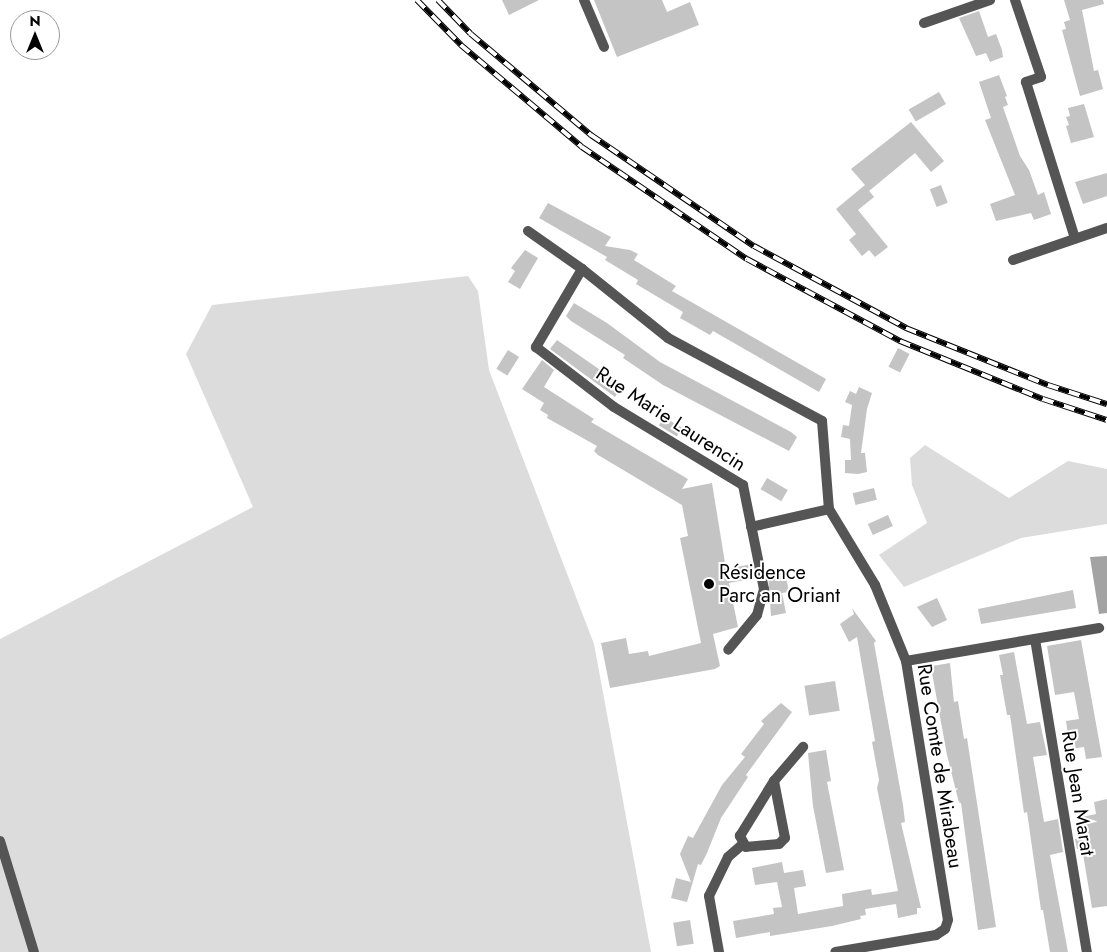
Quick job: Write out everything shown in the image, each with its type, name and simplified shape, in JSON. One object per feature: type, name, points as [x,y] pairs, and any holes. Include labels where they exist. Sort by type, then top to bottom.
[{"type":"street","points":[[584,0],[604,47]]},
{"type":"street","points":[[924,23],[990,0]]},
{"type":"street","points":[[1015,0],[1041,77],[1026,82],[1075,238]]},
{"type":"street","points":[[1013,260],[1107,228]]},
{"type":"street","points":[[528,232],[582,269],[668,338],[822,421],[829,509],[750,527]]},
{"type":"street","name":"Rue Marie Laurencin","points":[[582,269],[536,347],[614,407],[743,485],[764,589],[757,615],[728,650]]},
{"type":"street","name":"Rue Comte de Mirabeau","points":[[829,509],[886,611],[906,661],[948,920],[945,929],[936,935],[872,949]]},
{"type":"street","points":[[906,661],[1099,628]]},
{"type":"street","name":"Rue Jean Marat","points":[[1035,639],[1087,952]]},
{"type":"street","points":[[774,781],[785,838],[780,844],[750,848],[743,844],[740,836],[774,781],[803,747]]},
{"type":"street","points":[[0,841],[34,952]]},
{"type":"street","points":[[719,952],[709,896],[728,857],[743,844]]},
{"type":"street","points":[[835,952],[872,949]]},
{"type":"shaded area","points":[[468,276],[478,291],[489,370],[594,644],[651,952],[0,952],[0,639],[253,507],[186,354],[212,305]]},
{"type":"shaded area","points":[[925,445],[1009,498],[1068,461],[1107,469],[1107,524],[1021,538],[904,587],[879,555],[927,523],[912,485],[910,458]]},
{"type":"shaded area","points":[[1107,556],[1107,613],[1099,614],[1090,557]]},
{"type":"building","points":[[502,0],[539,0],[509,15]]},
{"type":"building","points":[[594,0],[662,0],[667,12],[690,2],[699,25],[617,57]]},
{"type":"building","points":[[1064,0],[1103,0],[1104,4],[1082,10],[1094,71],[1098,70],[1103,89],[1080,96],[1062,30],[1066,29],[1064,22],[1070,20]]},
{"type":"building","points":[[979,11],[988,37],[996,34],[1002,50],[1003,57],[990,62],[986,53],[976,56],[959,18]]},
{"type":"building","points":[[999,75],[1007,96],[1005,97],[1008,105],[1003,107],[1020,156],[1029,170],[1038,195],[1044,192],[1051,214],[1034,220],[1031,213],[996,221],[990,204],[1015,195],[985,120],[991,118],[979,82]]},
{"type":"building","points":[[939,92],[946,104],[916,122],[909,110]]},
{"type":"building","points":[[1084,104],[1094,137],[1071,143],[1066,126],[1069,125],[1066,117],[1070,116],[1068,108]]},
{"type":"building","points":[[911,122],[944,161],[931,172],[915,153],[869,191],[874,197],[858,210],[888,247],[875,257],[869,250],[862,256],[849,240],[856,234],[836,209],[865,185],[851,169]]},
{"type":"building","points":[[1107,173],[1107,196],[1083,204],[1075,182]]},
{"type":"building","points":[[941,185],[948,203],[937,207],[930,189]]},
{"type":"building","points":[[548,203],[611,237],[605,246],[630,250],[638,254],[634,260],[676,286],[672,291],[826,379],[819,392],[713,331],[710,335],[680,318],[683,312],[636,284],[638,280],[605,260],[607,257],[539,218]]},
{"type":"building","points":[[525,250],[538,258],[520,289],[508,282],[515,271],[511,268]]},
{"type":"building","points":[[574,303],[607,323],[660,362],[791,432],[797,437],[789,451],[663,385],[623,358],[625,355],[566,316]]},
{"type":"building","points":[[557,340],[622,385],[615,397],[550,349]]},
{"type":"building","points":[[898,348],[910,354],[900,373],[888,367]]},
{"type":"building","points":[[508,350],[519,357],[507,376],[496,369]]},
{"type":"building","points":[[542,360],[554,370],[544,387],[594,419],[591,422],[688,479],[682,489],[712,483],[726,569],[752,564],[755,578],[729,583],[738,627],[713,634],[720,666],[715,669],[610,688],[601,643],[626,638],[629,654],[648,651],[649,656],[701,643],[680,538],[688,536],[682,505],[598,455],[594,451],[597,446],[547,418],[548,415],[540,410],[544,403],[522,389]]},
{"type":"building","points":[[859,387],[872,393],[867,409],[861,453],[865,453],[867,472],[858,474],[845,473],[845,460],[851,460],[850,439],[841,437],[843,425],[849,426],[852,405],[845,402],[850,391],[856,394]]},
{"type":"building","points":[[664,417],[682,428],[677,436],[659,426]]},
{"type":"building","points":[[767,478],[788,490],[781,501],[760,489]]},
{"type":"building","points":[[874,488],[877,500],[856,505],[853,493]]},
{"type":"building","points":[[888,515],[893,526],[873,535],[868,524]]},
{"type":"building","points":[[785,572],[789,592],[782,593],[786,613],[771,616],[768,575]]},
{"type":"building","points":[[1073,590],[1076,608],[981,624],[978,609]]},
{"type":"building","points":[[937,598],[947,620],[932,627],[917,607]]},
{"type":"building","points":[[852,608],[876,641],[874,643],[903,805],[905,822],[901,823],[921,908],[917,908],[917,914],[898,918],[896,904],[865,909],[866,915],[860,916],[861,919],[832,926],[770,936],[770,932],[736,938],[733,921],[774,914],[773,908],[782,907],[777,882],[755,885],[752,868],[782,862],[784,873],[803,870],[806,886],[794,888],[798,914],[843,906],[842,894],[871,889],[872,895],[898,891],[877,788],[879,780],[872,742],[875,741],[857,637],[849,642],[840,624],[854,614]]},
{"type":"building","points":[[1081,640],[1102,757],[1086,759],[1084,747],[1070,749],[1066,721],[1079,719],[1074,692],[1055,695],[1047,646]]},
{"type":"building","points":[[1014,652],[1027,724],[1040,722],[1047,755],[1033,757],[1044,822],[1058,819],[1063,852],[1050,855],[1068,952],[1050,952],[1043,910],[1041,910],[1027,812],[1024,813],[1010,715],[1007,715],[1000,675],[1003,675],[999,655]]},
{"type":"building","points":[[950,663],[954,702],[958,701],[964,739],[967,738],[996,927],[978,930],[961,803],[959,803],[947,755],[932,673],[932,666]]},
{"type":"building","points":[[835,681],[840,711],[809,715],[804,686]]},
{"type":"building","points":[[781,703],[792,712],[746,775],[748,777],[721,818],[701,865],[698,864],[687,902],[671,898],[676,878],[691,882],[680,854],[688,836],[693,838],[722,785],[745,757],[741,754],[764,724],[761,721]]},
{"type":"building","points":[[826,750],[831,781],[827,782],[844,870],[826,873],[813,806],[808,753]]},
{"type":"building","points":[[1107,799],[1107,906],[1092,908],[1082,848],[1077,849],[1075,839],[1086,837],[1082,817],[1096,814],[1094,802]]},
{"type":"building","points":[[690,920],[694,944],[677,946],[673,923]]},
{"type":"railway","points":[[417,0],[461,45],[582,147],[747,259],[900,341],[1043,399],[1107,420]]},
{"type":"railway","points":[[438,0],[471,34],[591,135],[754,246],[906,328],[1048,385],[1107,404]]},
{"type":"place","name":"Résidence Parc an Oriant","points":[[709,584]]}]
